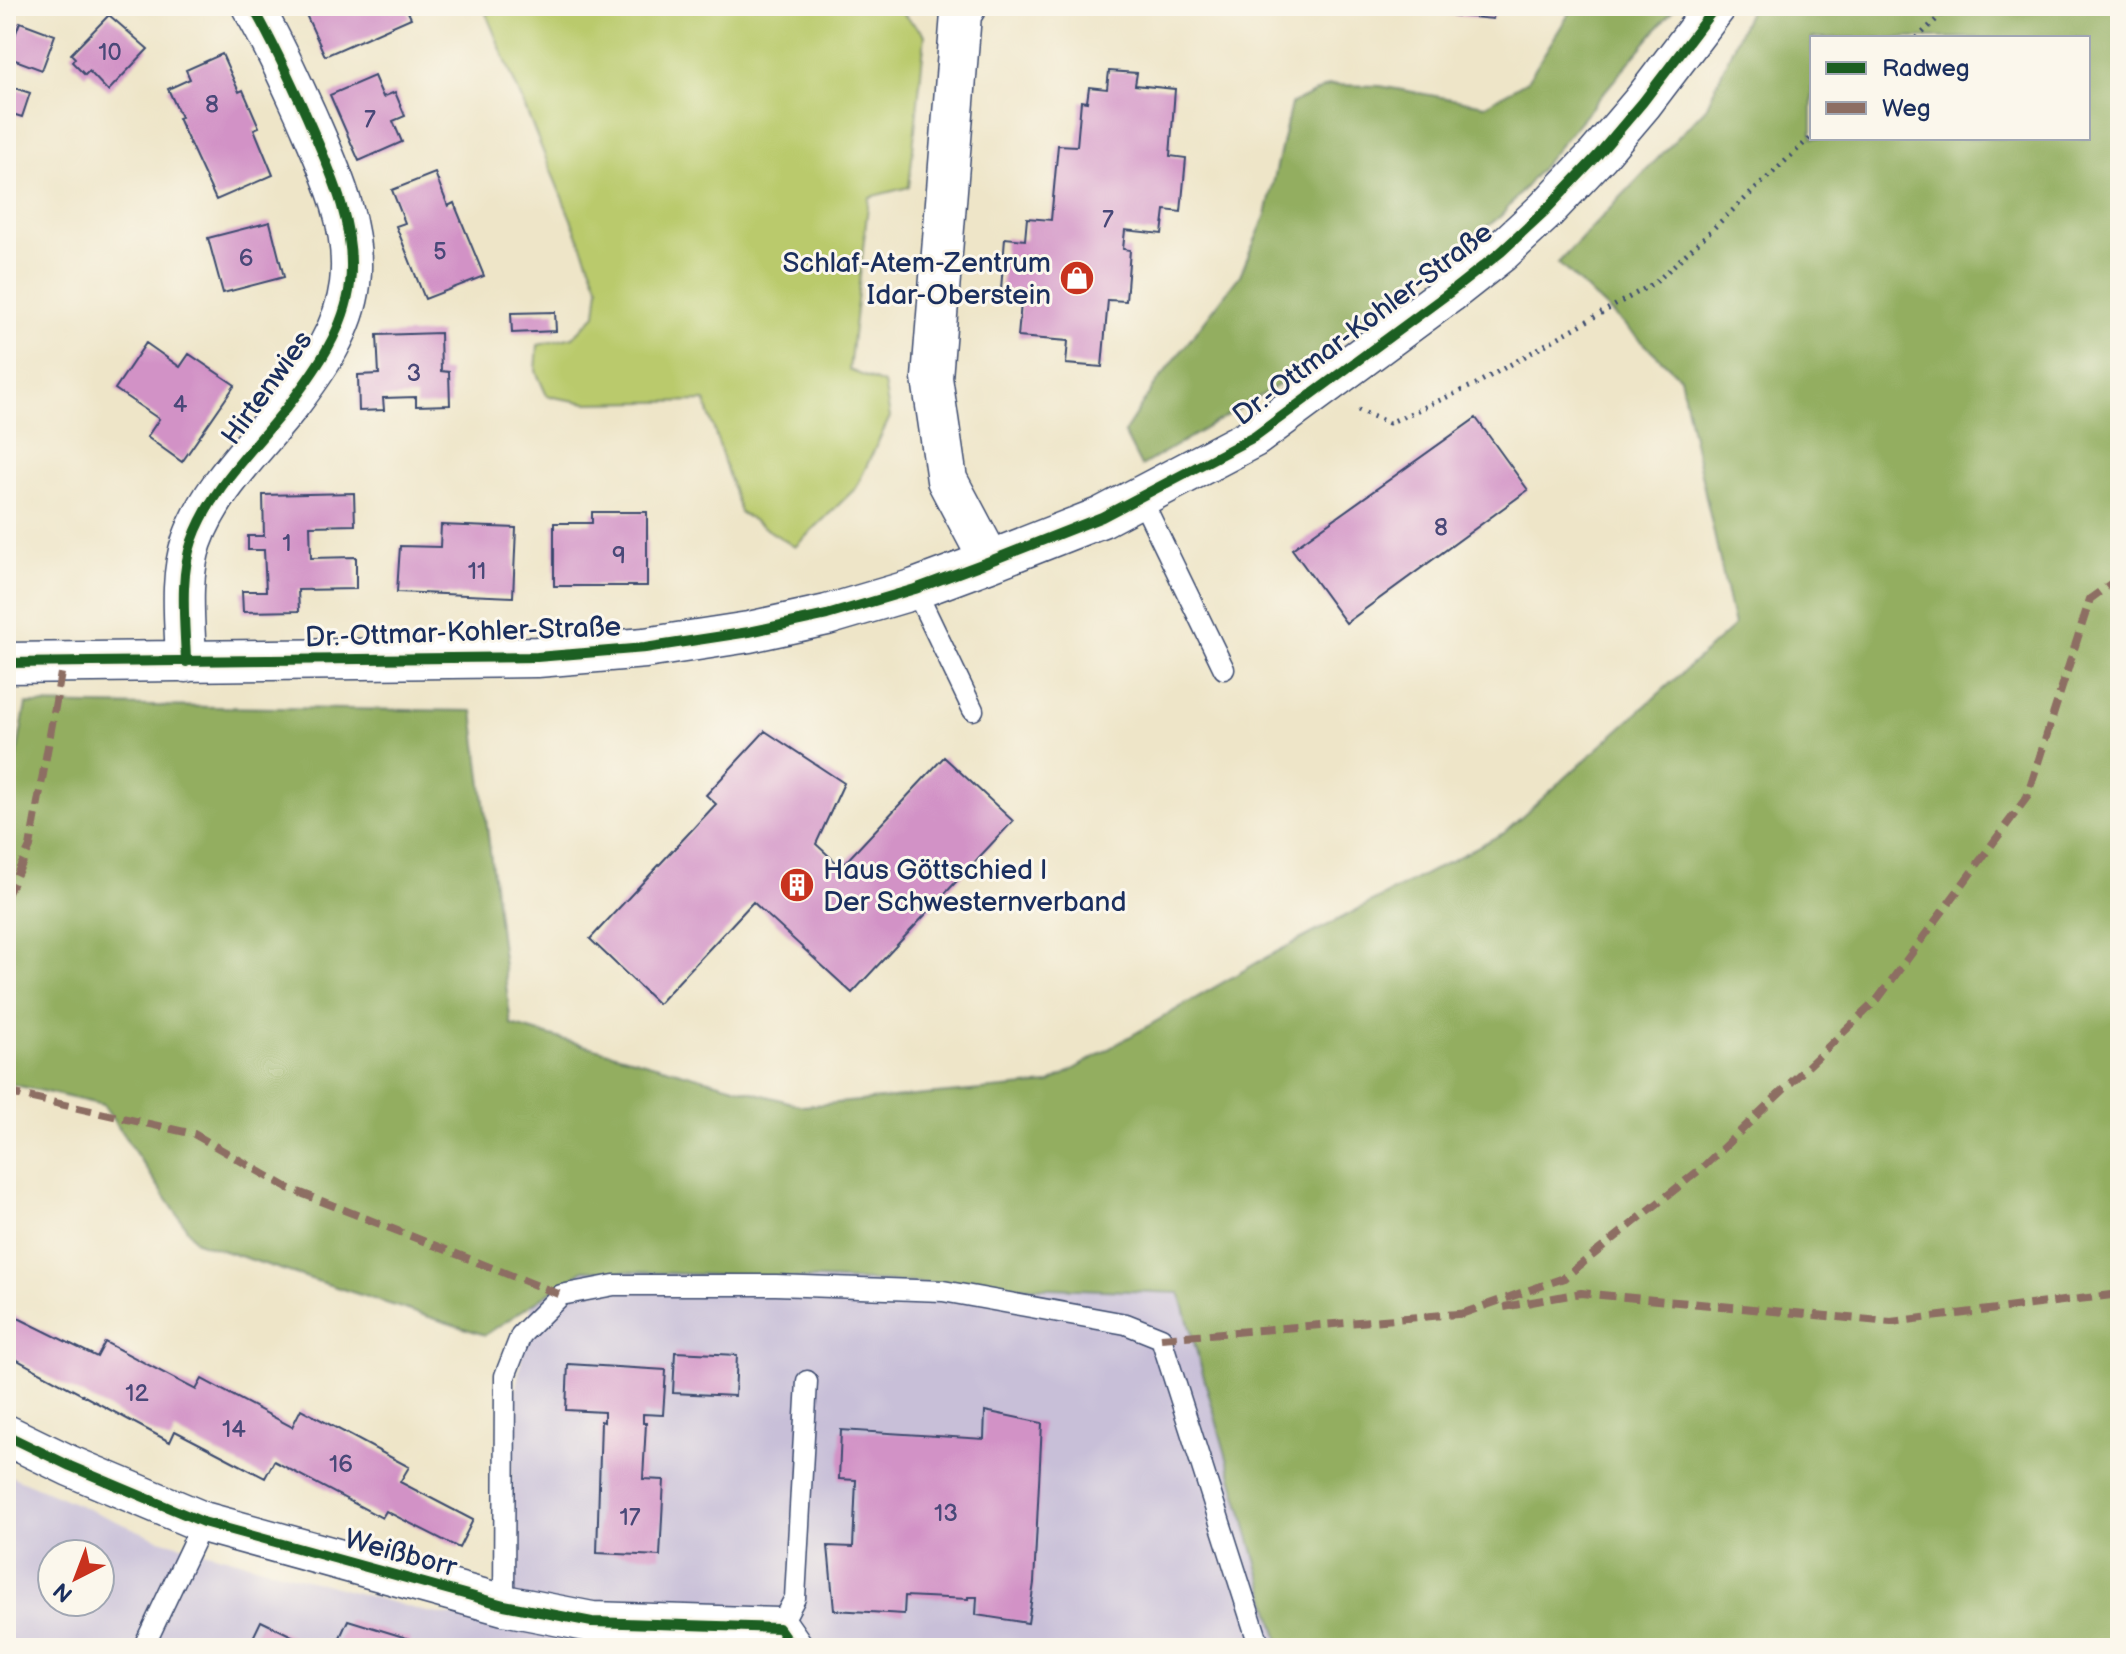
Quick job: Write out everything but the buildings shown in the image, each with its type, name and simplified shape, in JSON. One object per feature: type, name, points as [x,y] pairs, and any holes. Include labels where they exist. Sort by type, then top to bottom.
[{"type":"street","name":"Hirtenwies","points":[[186,662],[185,579],[191,542],[208,508],[319,362],[341,322],[350,286],[352,253],[346,220],[328,167],[272,41],[252,6]]},
{"type":"street","points":[[966,6],[961,14],[932,378],[947,480],[990,561]]},
{"type":"street","name":"Dr.-Ottmar-Kohler-Straße","points":[[6,663],[537,657],[645,648],[749,632],[827,615],[915,589],[990,561],[1102,517],[1254,437],[1501,252],[1598,155],[1716,6]]},
{"type":"street","name":"Weißborr","points":[[6,1435],[70,1466],[203,1522],[504,1605],[600,1635],[786,1638]]},
{"type":"lane","points":[[1140,496],[1224,669]]},
{"type":"lane","points":[[915,589],[973,710]]},
{"type":"lane","points":[[504,1605],[505,1376],[521,1335],[561,1295],[614,1285],[776,1285],[943,1291],[1126,1324],[1161,1338],[1260,1648]]},
{"type":"lane","points":[[786,1638],[795,1598],[807,1381]]},
{"type":"lane","points":[[143,1648],[203,1522]]},
{"type":"path","points":[[1919,36],[1942,14],[1959,6]]},
{"type":"path","points":[[1316,393],[1389,423],[1476,384],[1656,282],[1810,138]]},
{"type":"shaded area","points":[[584,1270],[1180,1292],[1281,1648],[6,1648],[6,1474],[156,1538],[427,1612],[508,1625],[513,1404],[532,1303]]},
{"type":"green space","points":[[483,6],[895,6],[925,35],[909,187],[869,197],[849,370],[884,384],[890,417],[856,488],[795,547],[740,512],[705,401],[587,403],[547,396],[536,371],[538,345],[573,337],[596,314],[599,287]]},
{"type":"green space","points":[[1574,6],[1676,6],[1501,216],[1284,382],[1141,466],[1124,433],[1152,389],[1240,275],[1266,215],[1291,104],[1330,85],[1380,86],[1485,105],[1527,81]]},
{"type":"green space","points":[[1751,6],[2120,6],[2120,1648],[1281,1648],[1180,1293],[584,1270],[485,1335],[196,1242],[103,1105],[6,1083],[6,815],[26,704],[473,711],[511,1025],[803,1106],[1048,1084],[1267,957],[1504,833],[1734,626],[1680,377],[1558,263],[1706,108]]},
{"type":"marked path","points":[[1461,1314],[1564,1278],[1702,1168],[1877,1000],[2027,797],[2090,599],[2120,577]]},
{"type":"marked path","points":[[6,897],[30,847],[63,662]]},
{"type":"marked path","points":[[6,1092],[194,1134],[288,1188],[561,1295]]},
{"type":"marked path","points":[[1504,1307],[1581,1293],[1891,1322],[2120,1294]]},
{"type":"marked path","points":[[1161,1338],[1469,1313]]},
{"type":"cycle path","points":[[186,662],[185,570],[200,521],[223,485],[291,402],[320,361],[336,332],[350,284],[349,240],[332,176],[287,73],[252,6]]},
{"type":"cycle path","points":[[6,663],[537,657],[645,648],[749,632],[827,615],[915,589],[990,561],[1102,517],[1254,437],[1449,293],[1501,252],[1598,155],[1716,6]]},
{"type":"cycle path","points":[[6,1435],[70,1466],[203,1522],[504,1605],[592,1622],[779,1628],[793,1648]]},
{"type":"place","name":"Schlaf-Atem-Zentrum Idar-Oberstein","points":[[1077,278]]},
{"type":"place","name":"Haus Göttschied | Der Schwesternverband","points":[[797,885]]}]
